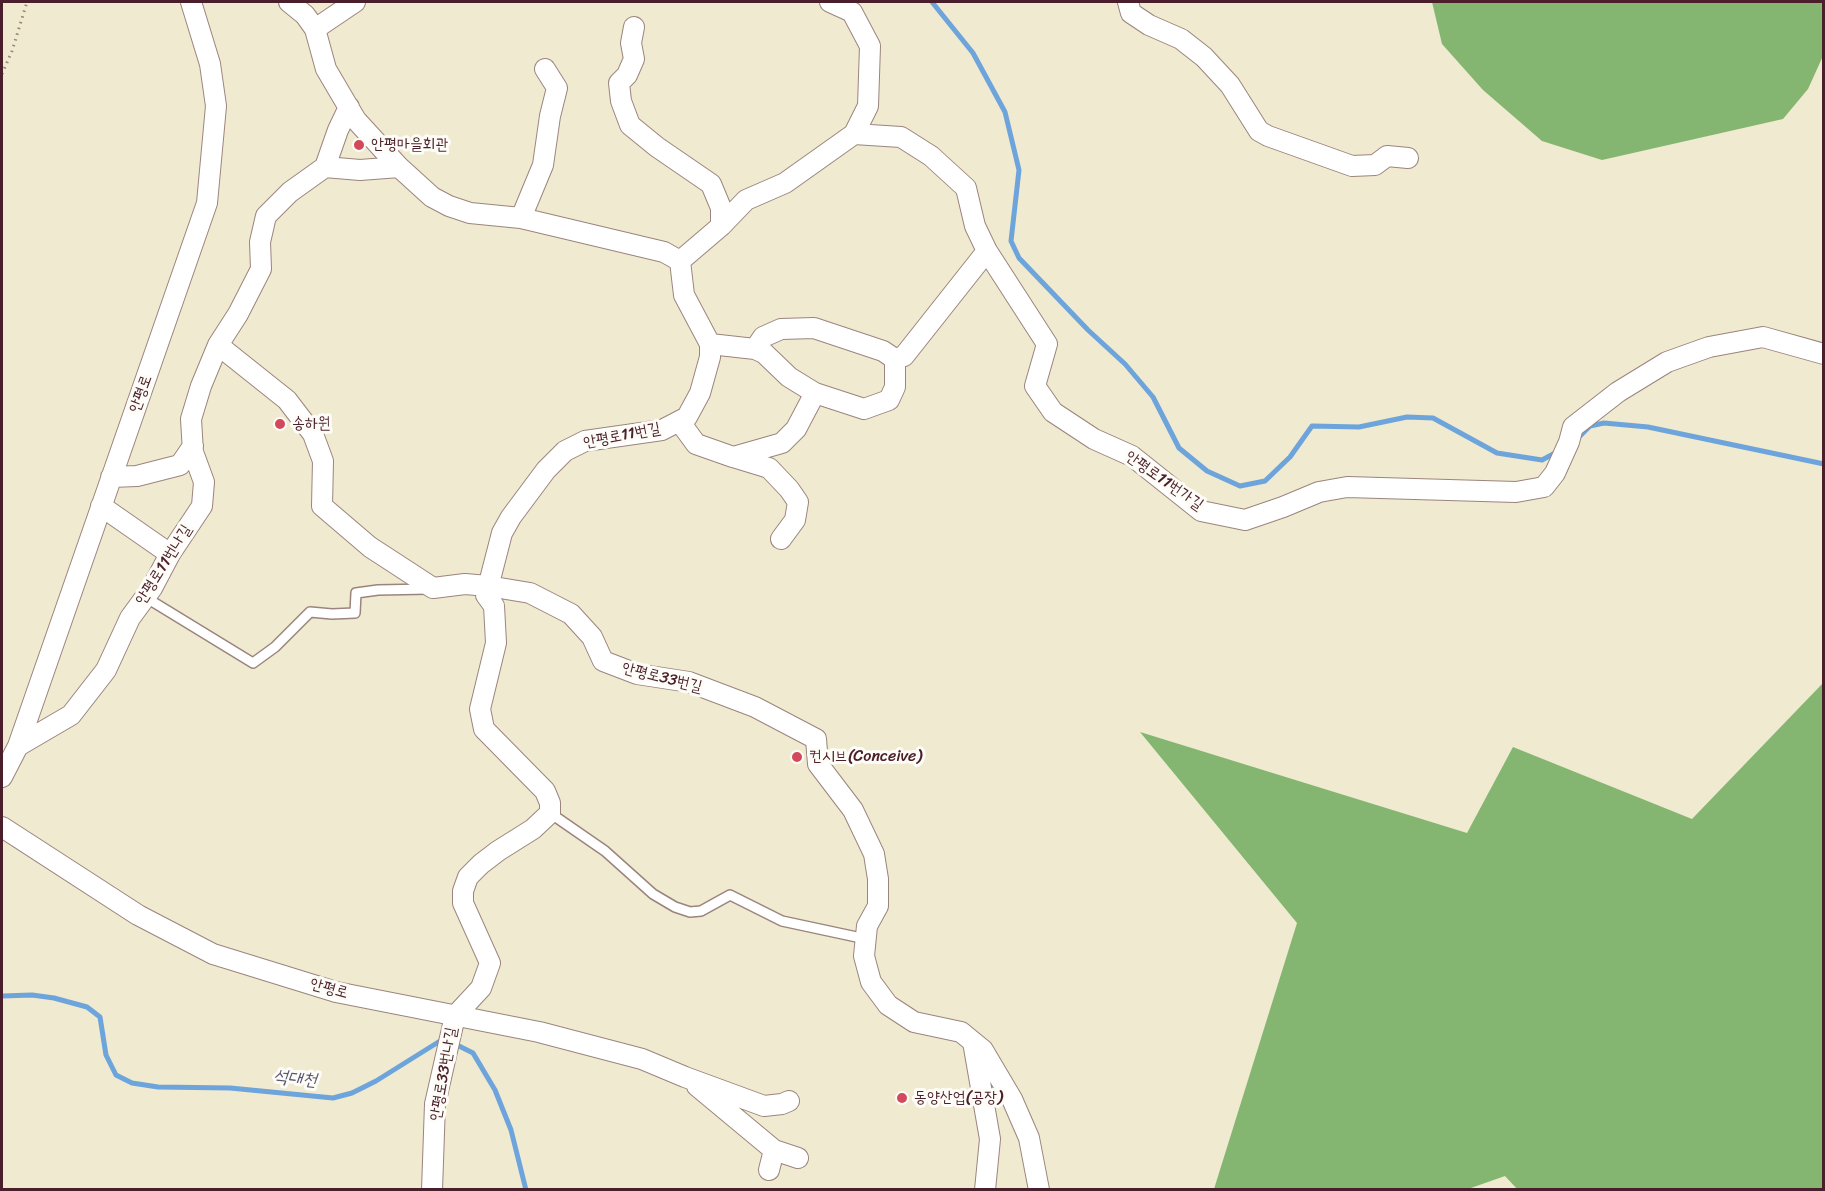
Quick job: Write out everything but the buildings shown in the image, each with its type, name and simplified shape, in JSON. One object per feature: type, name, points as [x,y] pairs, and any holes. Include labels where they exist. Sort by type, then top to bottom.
[{"type":"street","name":"안평로","points":[[2,777],[18,746],[207,203],[216,106],[210,64],[191,2]]},
{"type":"street","points":[[289,2],[305,15],[315,28],[326,69],[356,120],[399,167],[432,197],[470,213],[521,218],[664,252],[680,261]]},
{"type":"street","points":[[315,28],[355,2]]},
{"type":"street","points":[[680,261],[722,226],[746,200],[785,183],[854,134],[867,106],[870,46],[852,12],[830,2]]},
{"type":"street","points":[[1128,2],[1131,13],[1149,25],[1181,39],[1204,57],[1230,85],[1259,131],[1336,162],[1352,166],[1375,165],[1387,156],[1408,158]]},
{"type":"street","points":[[634,27],[631,43],[634,59],[627,75],[619,83],[621,101],[630,125],[665,153],[711,184],[721,207],[722,226]]},
{"type":"street","points":[[521,218],[543,165],[550,116],[557,88],[545,69]]},
{"type":"street","points":[[349,107],[325,167],[360,170],[399,167]]},
{"type":"street","name":"안평로11번가길","points":[[854,134],[901,137],[931,156],[966,188],[975,226],[987,251],[1047,344],[1035,386],[1053,412],[1094,439],[1132,456],[1201,511],[1245,520],[1319,492],[1347,488],[1516,492],[1544,487],[1555,473],[1573,428],[1618,393],[1667,362],[1709,347],[1763,338],[1824,354]]},
{"type":"street","name":"안평로11번나길","points":[[18,746],[71,715],[106,670],[130,618],[202,506],[204,482],[193,446],[191,419],[201,386],[218,345],[238,314],[261,269],[260,242],[266,216],[290,192],[325,167]]},
{"type":"street","points":[[895,359],[904,356],[987,251]]},
{"type":"street","points":[[680,261],[684,295],[710,344],[755,349],[764,353],[789,377],[815,393],[864,409],[889,400],[895,387],[895,359]]},
{"type":"street","points":[[755,349],[763,337],[781,329],[814,328],[883,351],[895,359]]},
{"type":"street","name":"안평로11번길","points":[[488,586],[502,532],[546,470],[565,451],[585,441],[662,430],[687,417],[700,393],[710,357],[710,344]]},
{"type":"street","points":[[218,345],[287,400],[313,435],[323,460],[322,506],[370,547],[433,588]]},
{"type":"street","points":[[733,457],[782,443],[796,429],[815,393]]},
{"type":"street","points":[[680,422],[696,444],[769,468],[789,489],[798,502],[795,520],[781,540]]},
{"type":"street","points":[[111,477],[137,476],[180,465],[193,446]]},
{"type":"street","points":[[101,506],[170,554]]},
{"type":"street","name":"안평로33번길","points":[[433,588],[465,584],[530,594],[571,614],[592,637],[603,661],[637,674],[689,682],[755,708],[816,739],[818,764],[854,810],[874,854],[878,879],[878,906],[867,926],[866,939]]},
{"type":"street","points":[[488,586],[486,595],[494,606],[496,643],[480,709],[484,729],[545,791],[550,803],[550,813]]},
{"type":"street","name":"안평로33번나길","points":[[432,1190],[435,1104],[451,1034],[481,988],[490,963],[464,903],[463,891],[468,878],[498,851],[533,829],[550,813]]},
{"type":"street","name":"안평로","points":[[2,827],[138,915],[213,954],[336,992],[451,1034],[539,1032],[642,1059],[685,1077]]},
{"type":"street","points":[[866,939],[864,956],[871,982],[888,1005],[914,1022],[961,1032],[983,1050],[1012,1099],[1029,1138],[1037,1187]]},
{"type":"street","points":[[973,1042],[990,1139],[986,1190]]},
{"type":"street","points":[[685,1077],[764,1106],[789,1101]]},
{"type":"street","points":[[685,1077],[772,1160],[798,1158]]},
{"type":"lane","points":[[145,597],[253,663],[275,647],[310,612],[355,613],[356,593],[433,588]]},
{"type":"lane","points":[[550,813],[605,850],[653,894],[675,907],[690,912],[701,911],[730,895],[782,921],[866,939]]},
{"type":"path","points":[[2,74],[12,51],[27,2]]},
{"type":"green space","points":[[1432,2],[1823,2],[1823,56],[1808,89],[1783,119],[1602,160],[1542,141],[1483,90],[1442,44]]},
{"type":"green space","points":[[1823,683],[1823,1189],[1518,1190],[1505,1176],[1468,1189],[1214,1189],[1297,923],[1140,732],[1467,833],[1513,747],[1692,819]]},
{"type":"waterway","points":[[932,2],[973,53],[1005,112],[1019,170],[1011,241],[1019,258],[1088,330],[1125,364],[1153,397],[1179,448],[1207,471],[1240,486],[1265,481],[1290,457],[1312,426],[1359,427],[1407,417],[1433,418],[1497,453],[1542,460],[1557,452]]},
{"type":"waterway","points":[[1577,439],[1590,426],[1604,423],[1648,427],[1824,464]]},
{"type":"waterway","name":"석대천","points":[[2,996],[32,995],[87,1007],[100,1017],[106,1055],[116,1075],[132,1083],[158,1087],[230,1088],[333,1098],[352,1093],[376,1081],[440,1041],[444,1042]]},
{"type":"waterway","name":"석대천","points":[[453,1043],[473,1053],[495,1090],[511,1130],[526,1190]]},
{"type":"place","name":"안평마을회관","points":[[359,145]]},
{"type":"place","name":"송하원","points":[[280,424]]},
{"type":"place","name":"컨시브(Conceive)","points":[[797,757]]},
{"type":"place","name":"동양산업(공장)","points":[[902,1098]]}]
